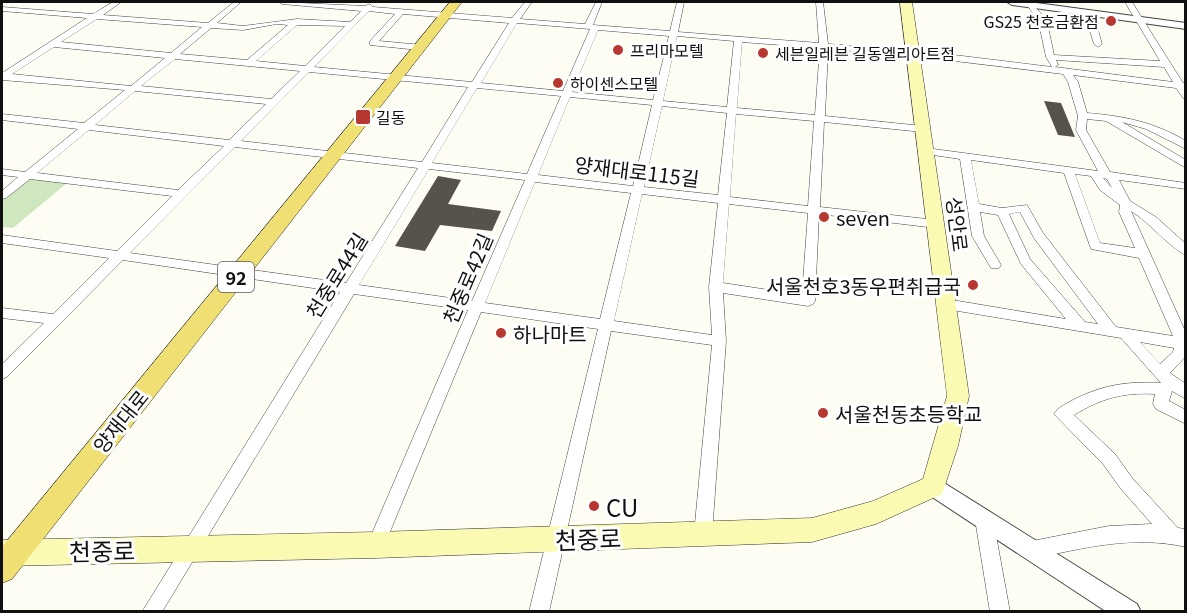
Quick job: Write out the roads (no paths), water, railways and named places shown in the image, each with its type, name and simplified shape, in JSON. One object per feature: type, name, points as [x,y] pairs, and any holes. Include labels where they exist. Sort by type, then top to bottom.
[{"type":"main road","name":"성안로","points":[[906,2],[958,396],[946,446],[933,486]]},
{"type":"main road","name":"양재대로","points":[[6,558],[451,8]]},
{"type":"main road","name":"천중로","points":[[6,558],[190,549],[812,530],[876,512],[933,486]]},
{"type":"street","points":[[2,9],[14,2]]},
{"type":"street","points":[[2,76],[117,2]]},
{"type":"street","points":[[2,196],[238,2]]},
{"type":"street","points":[[282,2],[371,5],[402,11],[451,8],[514,21],[913,53],[1063,73],[1181,85]]},
{"type":"street","name":"천중로44길","points":[[151,612],[514,21],[529,2]]},
{"type":"street","name":"천중로42길","points":[[376,545],[566,93],[599,2]]},
{"type":"street","points":[[539,612],[681,2]]},
{"type":"street","points":[[716,287],[808,301],[824,46],[820,2]]},
{"type":"street","points":[[1012,2],[1141,18],[1185,26]]},
{"type":"street","points":[[1129,2],[1141,18],[1165,64],[1181,85],[1185,96]]},
{"type":"street","points":[[249,63],[317,4]]},
{"type":"street","points":[[1030,4],[1042,19],[1050,57],[1073,82],[1083,116],[1082,130],[1103,175],[1126,204],[1147,216],[1185,251]]},
{"type":"street","points":[[2,373],[371,5]]},
{"type":"street","points":[[2,9],[243,28],[277,22],[351,24]]},
{"type":"street","points":[[402,11],[373,43],[419,47]]},
{"type":"street","points":[[1042,19],[1093,26],[1098,44]]},
{"type":"street","points":[[703,534],[719,341],[716,287],[738,39]]},
{"type":"street","points":[[51,44],[820,117],[923,129]]},
{"type":"street","points":[[1050,57],[1165,64]]},
{"type":"street","points":[[2,76],[273,102]]},
{"type":"street","points":[[1083,116],[1131,119],[1171,136],[1185,146]]},
{"type":"street","name":"양재대로115길","points":[[2,117],[936,224]]},
{"type":"street","points":[[1108,118],[1185,165]]},
{"type":"street","points":[[926,151],[1185,186]]},
{"type":"street","points":[[965,156],[978,236],[996,265]]},
{"type":"street","points":[[1068,170],[1095,246],[1143,254]]},
{"type":"street","points":[[2,172],[181,194]]},
{"type":"street","points":[[1126,204],[1125,212],[1184,343],[1165,382],[1161,404],[1185,418]]},
{"type":"street","points":[[972,207],[1002,212],[1023,208],[1038,235],[1119,333],[1165,382],[1185,393]]},
{"type":"street","points":[[1002,212],[1025,261],[1082,327]]},
{"type":"street","points":[[2,239],[719,341]]},
{"type":"street","points":[[946,304],[1184,343]]},
{"type":"street","points":[[2,313],[55,319]]},
{"type":"street","points":[[1165,382],[1110,389],[1062,414],[1109,459],[1127,484],[1179,536]]},
{"type":"street","points":[[933,486],[1129,612]]},
{"type":"street","points":[[984,519],[1000,612]]},
{"type":"street","points":[[1032,550],[1087,538],[1120,534],[1179,536]]},
{"type":"place","name":"GS25 천호금환점","points":[[1111,21]]},
{"type":"place","name":"프리마모텔","points":[[618,50]]},
{"type":"place","name":"세븐일레븐 길동엘리아트점","points":[[763,53]]},
{"type":"place","name":"하이센스모텔","points":[[558,83]]},
{"type":"place","name":"길동","points":[[363,117]]},
{"type":"place","name":"seven","points":[[824,217]]},
{"type":"place","name":"서울천호3동우편취급국","points":[[973,285]]},
{"type":"place","name":"하나마트","points":[[501,333]]},
{"type":"place","name":"서울천동초등학교","points":[[823,413]]},
{"type":"place","name":"CU","points":[[594,506]]}]
